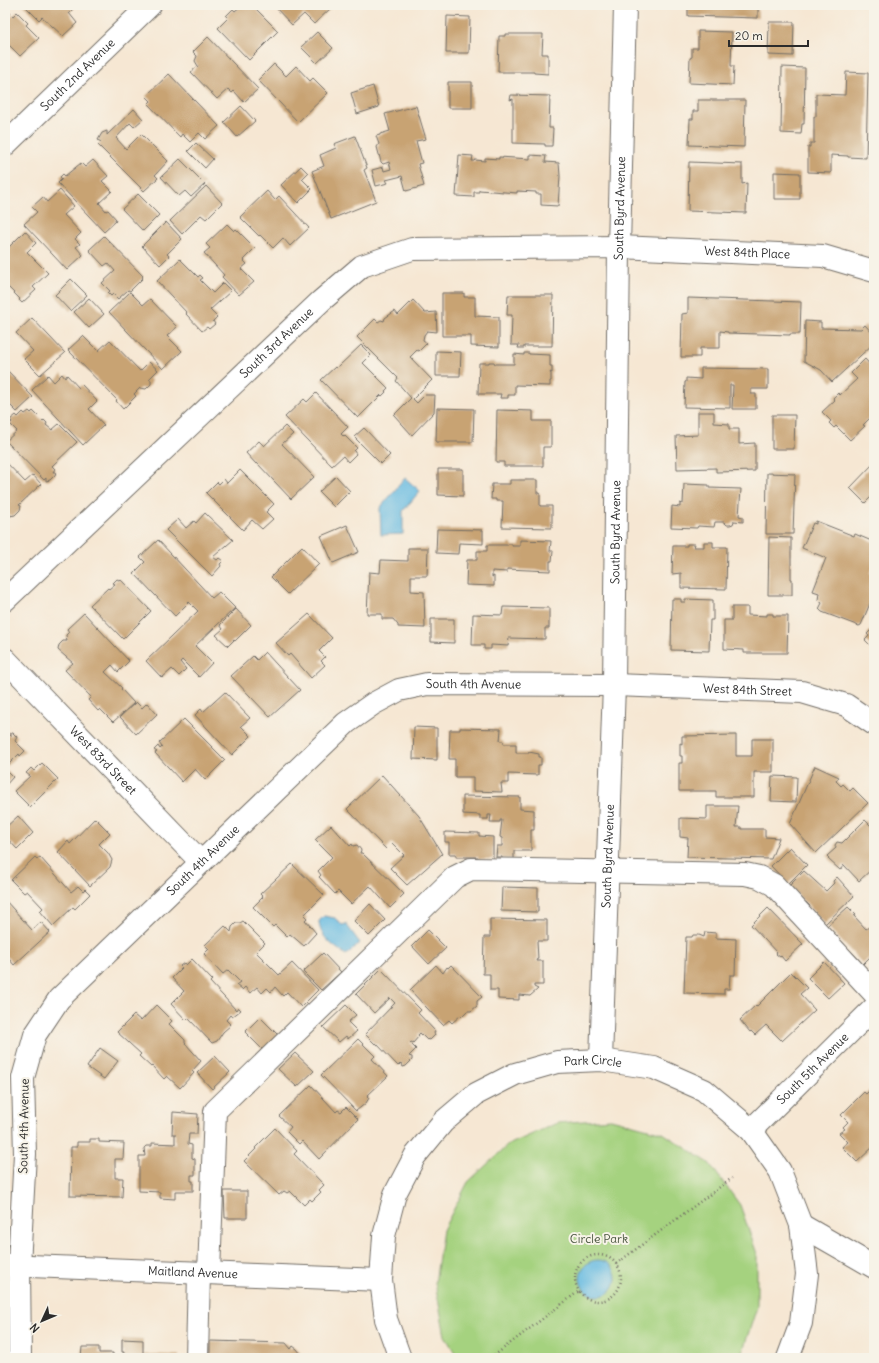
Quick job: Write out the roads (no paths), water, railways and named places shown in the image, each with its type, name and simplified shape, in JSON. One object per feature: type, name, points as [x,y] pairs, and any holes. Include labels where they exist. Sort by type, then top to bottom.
[{"type":"street","name":"South 2nd Avenue","points":[[5,146],[150,5]]},
{"type":"street","name":"South Byrd Avenue","points":[[600,1060],[614,685],[619,247],[625,5]]},
{"type":"street","name":"West 84th Place","points":[[619,247],[823,256],[874,271]]},
{"type":"street","name":"South 3rd Avenue","points":[[5,600],[321,301],[362,266],[412,249],[619,247]]},
{"type":"street","name":"West 83rd Street","points":[[5,659],[201,862]]},
{"type":"street","name":"South 4th Avenue","points":[[20,1358],[12,1265],[25,1154],[23,1078],[35,1035],[59,999],[346,723],[373,704],[399,690],[427,684],[614,685]]},
{"type":"street","name":"West 84th Street","points":[[614,685],[802,692],[846,705],[874,724]]},
{"type":"street","points":[[197,1358],[215,1111],[455,877],[471,869],[745,874],[760,876],[774,885],[874,993]]},
{"type":"street","name":"South 5th Avenue","points":[[751,1130],[874,1008]]},
{"type":"street","name":"Park Circle","points":[[400,1358],[386,1319],[381,1280],[384,1236],[395,1194],[415,1156],[443,1122],[476,1094],[515,1074],[557,1062],[600,1060],[654,1068],[704,1090],[751,1130],[780,1170],[801,1225],[807,1274],[801,1323],[788,1358]]},
{"type":"street","points":[[801,1225],[874,1267]]},
{"type":"street","name":"Maitland Avenue","points":[[12,1265],[381,1280]]},
{"type":"water","points":[[405,478],[420,491],[403,511],[403,534],[381,535],[380,508]]},
{"type":"water","points":[[324,916],[335,918],[342,925],[346,924],[360,943],[346,955],[324,936],[319,921]]},
{"type":"water","points":[[598,1260],[608,1263],[613,1268],[616,1278],[613,1288],[608,1293],[598,1296],[588,1293],[583,1288],[580,1278],[583,1268],[588,1263]]},
{"type":"park label","name":"Circle Park","points":[[599,1239]]}]
